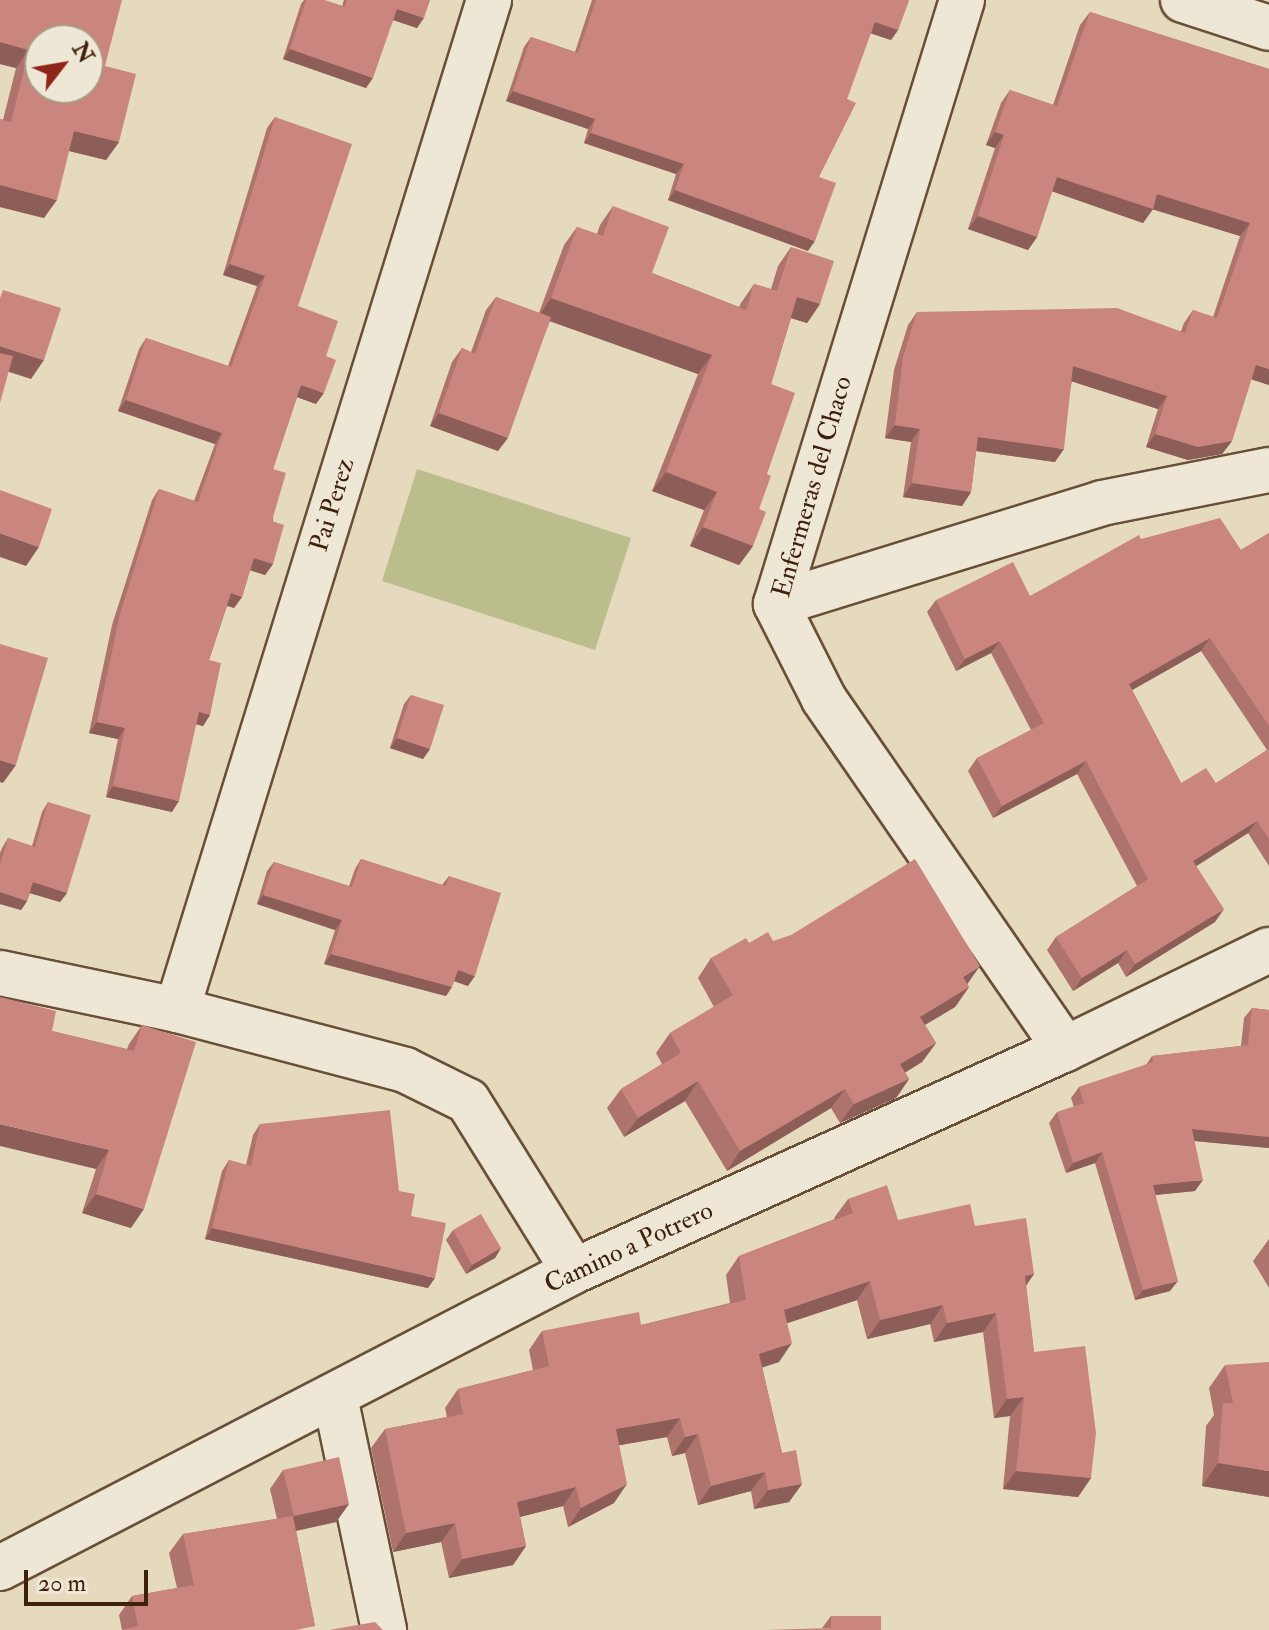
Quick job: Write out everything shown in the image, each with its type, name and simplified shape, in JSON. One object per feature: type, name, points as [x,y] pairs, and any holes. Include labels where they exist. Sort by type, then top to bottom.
[{"type":"street","name":"Pai Perez","points":[[177,1010],[489,0]]},
{"type":"street","name":"Enfermeras del Chaco","points":[[962,0],[776,604],[824,699],[1065,1049]]},
{"type":"street","points":[[1183,0],[1269,28]]},
{"type":"street","points":[[776,604],[1102,503],[1269,470]]},
{"type":"street","name":"Camino a Potrero","points":[[0,1568],[574,1271],[1065,1049],[1269,950]]},
{"type":"street","points":[[0,973],[177,1010],[405,1070],[468,1101],[574,1271]]},
{"type":"street","points":[[335,1397],[384,1630]]},
{"type":"green space","points":[[417,469],[631,538],[595,650],[382,581]]},
{"type":"building","points":[[0,0],[122,0],[105,66],[136,74],[119,142],[74,131],[57,200],[0,185],[0,119],[11,122],[24,70],[24,104],[104,104],[104,24],[24,24],[24,49],[0,42]]},
{"type":"building","points":[[306,0],[324,0],[345,7],[347,0],[430,0],[424,18],[397,9],[373,78],[290,49]]},
{"type":"building","points":[[596,0],[909,0],[898,30],[875,22],[847,99],[856,103],[819,177],[836,183],[815,241],[675,190],[684,164],[591,133],[595,119],[513,91],[531,37],[578,53]]},
{"type":"building","points":[[1090,12],[1269,69],[1269,369],[1256,365],[1232,441],[1198,447],[1155,434],[1167,396],[1073,366],[1064,449],[978,437],[971,492],[912,483],[920,429],[895,425],[903,357],[917,312],[1117,308],[1185,333],[1193,310],[1217,318],[1250,223],[1157,194],[1153,209],[1057,177],[1037,237],[978,216],[1004,135],[995,132],[1010,90],[1057,106]]},
{"type":"building","points":[[275,117],[352,144],[298,306],[338,321],[326,356],[336,360],[324,393],[301,385],[273,469],[286,473],[272,521],[284,525],[273,564],[254,558],[242,597],[231,593],[209,660],[221,663],[210,715],[199,712],[179,801],[113,786],[125,728],[97,722],[120,614],[159,489],[198,502],[222,433],[126,400],[146,338],[231,367],[265,276],[230,264]]},
{"type":"building","points":[[613,206],[669,227],[652,273],[746,310],[754,284],[777,291],[791,247],[834,261],[820,304],[797,297],[771,384],[795,393],[767,474],[771,476],[759,509],[766,512],[753,546],[703,527],[717,492],[666,472],[712,355],[551,298],[577,227],[603,236]]},
{"type":"building","points":[[3,290],[61,308],[44,360],[0,346],[0,298]]},
{"type":"building","points":[[496,297],[551,317],[508,438],[439,413],[462,348],[475,354]]},
{"type":"building","points":[[0,353],[13,356],[0,403]]},
{"type":"building","points":[[0,490],[52,509],[39,547],[0,533]]},
{"type":"building","points":[[1220,518],[1241,550],[1269,533],[1269,726],[1210,638],[1129,684],[1181,783],[1206,768],[1216,783],[1269,749],[1269,839],[1257,821],[1193,861],[1224,909],[1135,964],[1127,950],[1082,978],[1056,937],[1148,879],[1086,761],[1002,806],[977,758],[1044,723],[1000,641],[965,659],[936,600],[1013,562],[1030,596],[1139,535],[1141,539]]},
{"type":"building","points":[[0,644],[48,658],[16,765],[0,760]]},
{"type":"building","points":[[411,695],[444,705],[430,749],[397,738]]},
{"type":"building","points":[[48,802],[91,815],[67,893],[33,882],[27,901],[0,892],[0,865],[8,838],[35,847]]},
{"type":"building","points":[[361,859],[446,886],[449,876],[501,893],[475,976],[458,970],[452,987],[331,954],[342,920],[263,895],[274,862],[352,887]]},
{"type":"building","points":[[915,859],[980,966],[963,977],[969,987],[920,1017],[936,1043],[900,1064],[909,1079],[854,1104],[845,1089],[740,1151],[698,1081],[638,1118],[621,1089],[681,1053],[670,1033],[733,995],[711,958],[746,938],[749,943],[768,932],[773,941],[791,935]]},
{"type":"building","points":[[0,997],[56,1011],[52,1031],[134,1051],[142,1025],[196,1042],[144,1209],[96,1194],[109,1150],[0,1124]]},
{"type":"building","points":[[1252,1008],[1269,1010],[1269,1137],[1192,1129],[1203,1180],[1153,1185],[1178,1281],[1143,1290],[1102,1152],[1073,1163],[1057,1112],[1084,1103],[1079,1087],[1153,1062],[1152,1056],[1248,1045]]},
{"type":"building","points":[[390,1110],[399,1191],[415,1194],[411,1216],[446,1223],[435,1278],[212,1228],[229,1160],[251,1166],[260,1124]]},
{"type":"building","points":[[887,1185],[898,1220],[970,1204],[975,1226],[1026,1218],[1034,1274],[1025,1276],[1034,1352],[1085,1346],[1096,1433],[1091,1478],[1016,1471],[1024,1397],[1007,1399],[996,1313],[947,1323],[943,1305],[880,1320],[870,1281],[784,1310],[792,1343],[759,1354],[782,1453],[796,1450],[802,1484],[768,1490],[765,1472],[711,1486],[698,1434],[685,1437],[680,1418],[616,1429],[627,1484],[581,1508],[576,1487],[517,1502],[526,1546],[462,1559],[455,1523],[406,1533],[385,1429],[463,1414],[458,1389],[549,1366],[542,1331],[639,1312],[641,1325],[746,1300],[739,1256],[853,1213],[848,1199]]},
{"type":"building","points":[[481,1214],[501,1248],[472,1265],[453,1230]]},
{"type":"building","points":[[1269,1362],[1269,1471],[1218,1463],[1223,1403],[1233,1403],[1225,1365]]},
{"type":"building","points":[[339,1457],[349,1504],[294,1516],[283,1470]]},
{"type":"building","points":[[293,1516],[315,1626],[296,1630],[122,1630],[138,1626],[132,1596],[194,1585],[183,1534]]},
{"type":"building","points":[[831,1616],[881,1616],[881,1630],[764,1630],[831,1628]]},
{"type":"building","points":[[375,1622],[383,1630],[329,1630]]}]
